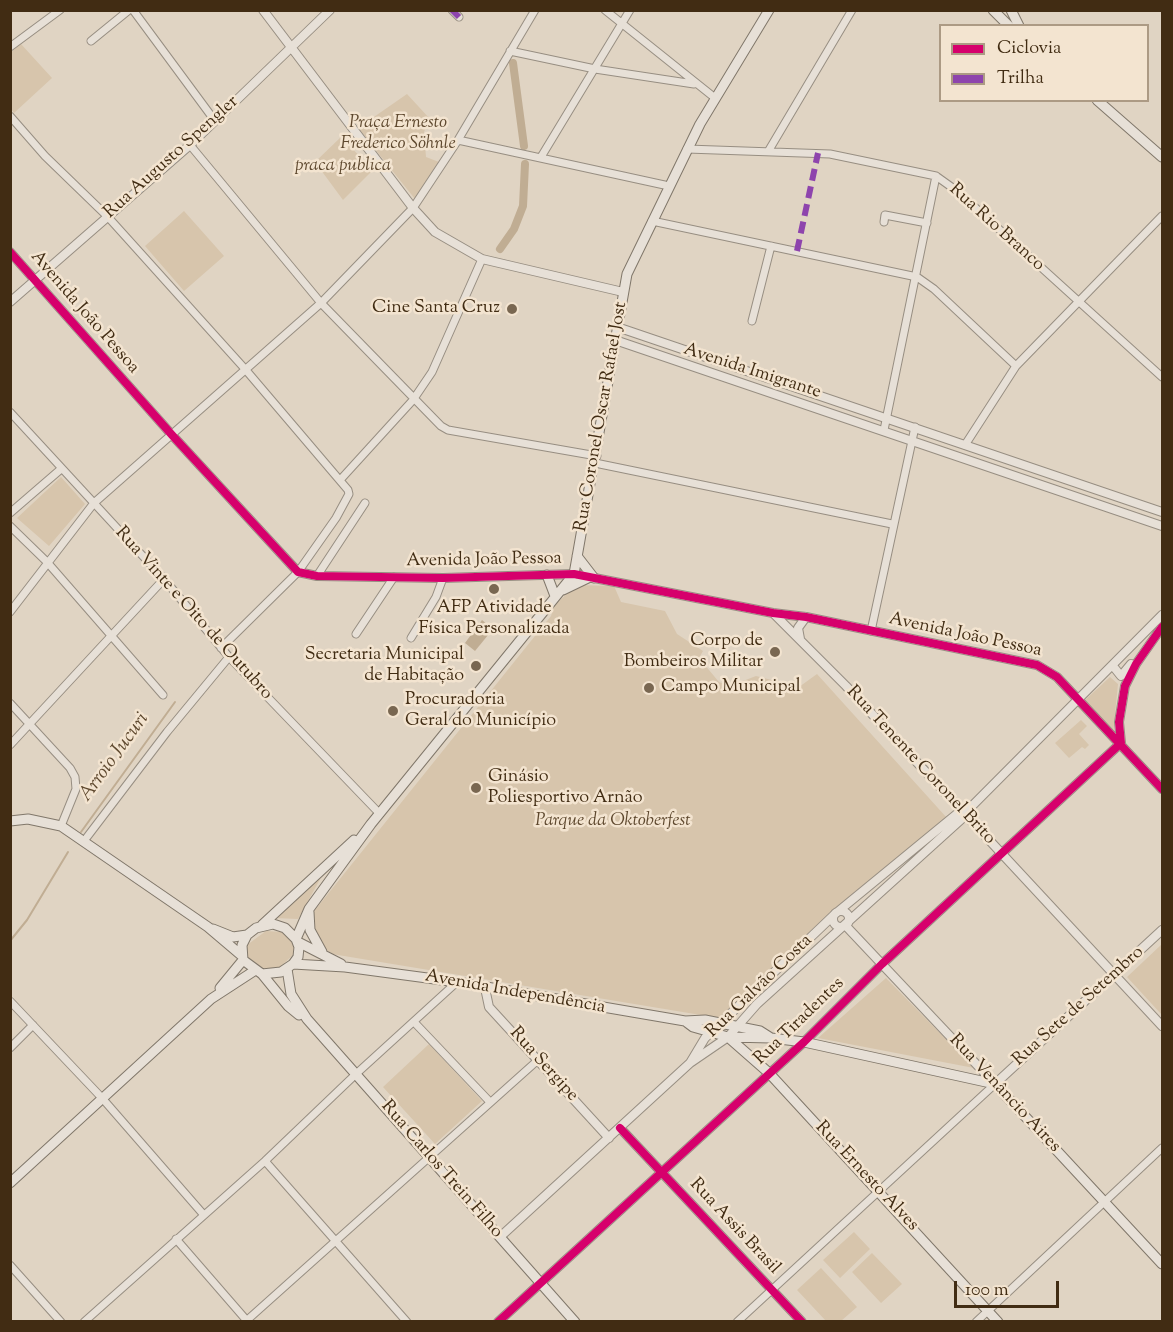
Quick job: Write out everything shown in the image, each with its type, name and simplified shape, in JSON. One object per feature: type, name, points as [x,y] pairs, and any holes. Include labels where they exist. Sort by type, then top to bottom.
[{"type":"main road","name":"Rua Coronel Oscar Rafael Jost","points":[[574,574],[627,274],[687,149],[769,10]]},
{"type":"main road","points":[[1011,10],[1018,24]]},
{"type":"main road","points":[[993,11],[1008,24]]},
{"type":"main road","points":[[1099,102],[1162,157]]},
{"type":"main road","points":[[557,594],[592,578],[577,556]]},
{"type":"main road","points":[[10,1183],[211,999],[243,975],[275,974],[290,967],[298,957],[297,941],[309,909],[379,813],[574,574]]},
{"type":"main road","points":[[547,575],[557,594]]},
{"type":"main road","points":[[10,821],[44,821],[61,826],[208,927],[258,973]]},
{"type":"main road","points":[[211,999],[242,958],[243,940],[247,935],[262,925],[327,867],[371,824]]},
{"type":"main road","points":[[327,867],[334,876]]},
{"type":"main road","points":[[309,909],[310,930],[323,954]]},
{"type":"main road","points":[[262,925],[279,926],[297,941]]},
{"type":"main road","points":[[208,927],[233,937],[247,935]]},
{"type":"main road","name":"Avenida Independência","points":[[297,941],[345,966]]},
{"type":"main road","name":"Avenida Independência","points":[[290,967],[345,966],[458,982],[685,1022],[693,1027],[728,1037],[771,1038],[804,1042],[995,1084]]},
{"type":"main road","name":"Rua Carlos Trein Filho","points":[[290,967],[291,994],[307,1018],[575,1322]]},
{"type":"main road","name":"Rua Carlos Trein Filho","points":[[258,973],[288,1006],[307,1018]]},
{"type":"main road","name":"Avenida Independência","points":[[685,1022],[694,1019],[721,1022],[760,1032],[771,1038]]},
{"type":"main road","name":"Rua Ernesto Alves","points":[[728,1037],[769,1073],[880,1191],[998,1322]]},
{"type":"main road","name":"Rua Venâncio Aires","points":[[995,1084],[1162,1264]]},
{"type":"street","points":[[10,47],[60,10]]},
{"type":"street","points":[[91,41],[131,10],[215,121]]},
{"type":"street","points":[[263,10],[412,208],[435,232],[482,259],[623,292]]},
{"type":"street","name":"Rua Augusto Spengler","points":[[10,302],[190,145],[330,10]]},
{"type":"street","points":[[452,10],[459,18]]},
{"type":"street","points":[[10,612],[94,503],[321,303],[412,208],[458,140],[535,10]]},
{"type":"street","points":[[604,10],[715,99]]},
{"type":"street","points":[[541,157],[630,10]]},
{"type":"street","points":[[769,150],[852,10]]},
{"type":"street","points":[[510,51],[595,69],[694,84]]},
{"type":"street","points":[[10,116],[45,156],[108,217],[245,369],[341,478],[349,494],[298,572],[221,648]]},
{"type":"street","points":[[458,140],[669,186]]},
{"type":"street","points":[[190,145],[321,303],[413,400],[448,430],[596,459],[892,524]]},
{"type":"street","name":"Rua Rio Branco","points":[[687,149],[769,150],[830,154],[936,176],[957,190],[1162,377]]},
{"type":"street","points":[[884,430],[936,176]]},
{"type":"street","points":[[884,222],[885,215],[927,223]]},
{"type":"street","points":[[965,445],[1016,366],[1162,216]]},
{"type":"street","points":[[652,221],[917,276],[934,289],[1016,366]]},
{"type":"street","points":[[752,321],[771,246]]},
{"type":"street","name":"Avenida João Pessoa","points":[[10,252],[172,435],[298,572],[317,576],[443,578],[574,574],[773,614],[806,617],[1036,665],[1051,672],[1162,789]]},
{"type":"street","points":[[341,478],[413,400],[441,356],[482,259]]},
{"type":"street","name":"Avenida Imigrante","points":[[617,327],[1162,512]]},
{"type":"street","name":"Avenida Imigrante","points":[[615,340],[1162,526]]},
{"type":"street","points":[[654,353],[657,341]]},
{"type":"street","name":"Rua Vinte e Oito de Outubro","points":[[10,412],[164,579],[229,657],[379,813]]},
{"type":"street","points":[[871,631],[892,524],[915,427]]},
{"type":"street","points":[[10,513],[61,469]]},
{"type":"street","points":[[317,576],[365,503]]},
{"type":"street","points":[[10,525],[48,562],[163,694]]},
{"type":"street","points":[[356,634],[394,577]]},
{"type":"street","points":[[411,638],[436,597],[443,578]]},
{"type":"street","points":[[10,745],[164,579]]},
{"type":"street","name":"Rua Tenente Coronel Brito","points":[[773,614],[966,810],[1002,854],[1162,1026]]},
{"type":"street","name":"Rua Galvão Costa","points":[[500,1237],[690,1063],[728,1037],[757,1004],[845,925],[966,810],[1112,668],[1162,615]]},
{"type":"street","points":[[800,639],[798,628],[806,617]]},
{"type":"street","points":[[1112,668],[1117,674],[1123,675],[1161,628]]},
{"type":"street","points":[[1120,743],[1120,716],[1125,686],[1161,628]]},
{"type":"street","points":[[84,841],[166,732],[229,657]]},
{"type":"street","points":[[1112,668],[1114,678],[1125,686]]},
{"type":"street","points":[[10,703],[75,777],[76,789],[61,826]]},
{"type":"street","name":"Rua Tiradentes","points":[[498,1322],[660,1171],[804,1042],[882,964],[1120,743]]},
{"type":"street","name":"Rua Galvão Costa","points":[[690,1063],[697,1049],[711,1032],[741,1006],[835,914],[966,810]]},
{"type":"street","points":[[835,914],[841,911],[847,913],[848,920],[845,925]]},
{"type":"street","name":"Rua Venâncio Aires","points":[[845,925],[995,1084]]},
{"type":"street","name":"Rua Sete de Setembro","points":[[995,1084],[1162,930]]},
{"type":"street","points":[[84,1322],[265,1161],[356,1074],[458,982]]},
{"type":"street","name":"Rua Sergipe","points":[[485,988],[489,1007],[609,1138]]},
{"type":"street","points":[[10,1001],[102,1098],[203,1214]]},
{"type":"street","points":[[414,1022],[490,1102]]},
{"type":"street","points":[[10,1048],[33,1025]]},
{"type":"street","points":[[176,1239],[247,1321],[538,1060]]},
{"type":"street","points":[[737,1322],[995,1084]]},
{"type":"street","name":"Rua Assis Brasil","points":[[620,1128],[802,1322]]},
{"type":"street","points":[[976,1322],[1162,1148]]},
{"type":"street","points":[[265,1161],[407,1322]]},
{"type":"street","points":[[10,1265],[61,1322]]},
{"type":"green space","points":[[21,44],[52,78],[14,113],[11,109],[11,52]]},
{"type":"green space","name":"Praça Ernesto Frederico Söhnle","points":[[407,94],[430,119],[424,132],[426,157],[439,162],[415,199],[358,128]]},
{"type":"green space","name":"praca publica","points":[[341,137],[373,170],[343,200],[315,162]]},
{"type":"green space","points":[[184,211],[224,256],[184,291],[145,246]]},
{"type":"green space","points":[[61,477],[85,504],[49,546],[17,518]]},
{"type":"green space","name":"Parque da Oktoberfest","points":[[576,585],[614,586],[621,602],[665,611],[677,634],[703,651],[699,658],[719,682],[730,686],[756,676],[799,687],[817,674],[947,818],[861,887],[807,936],[771,974],[719,1018],[332,954],[319,944],[314,933],[311,915],[551,616],[554,606]]},
{"type":"green space","points":[[1110,677],[1118,684],[1113,735],[1083,702]]},
{"type":"green space","points":[[1081,720],[1087,726],[1079,734],[1089,745],[1085,749],[1082,747],[1069,758],[1055,743]]},
{"type":"green space","points":[[323,874],[298,919],[274,918]]},
{"type":"green space","points":[[266,931],[282,932],[295,942],[295,953],[279,968],[264,970],[247,960],[247,945]]},
{"type":"green space","points":[[1162,944],[1162,1015],[1127,977]]},
{"type":"green space","points":[[886,978],[974,1068],[818,1038]]},
{"type":"green space","points":[[429,1044],[482,1101],[435,1144],[383,1087]]},
{"type":"green space","points":[[854,1232],[870,1249],[840,1278],[823,1260]]},
{"type":"green space","points":[[872,1253],[902,1284],[881,1303],[852,1272]]},
{"type":"green space","points":[[821,1268],[857,1307],[841,1321],[826,1321],[797,1290]]},
{"type":"shaded area","points":[[482,620],[493,629],[475,651],[465,643]]},
{"type":"waterway","name":"Arroio Jucuri","points":[[513,63],[524,146]]},
{"type":"waterway","name":"Arroio Jucuri","points":[[500,249],[514,229],[523,206],[525,164]]},
{"type":"waterway","name":"Arroio Jucuri","points":[[81,832],[175,702]]},
{"type":"waterway","name":"Arroio Jucuri","points":[[10,941],[27,920],[68,852]]},
{"type":"marked path","points":[[452,10],[459,17]]},
{"type":"marked path","points":[[797,251],[818,153]]},
{"type":"cycle path","points":[[10,252],[172,435],[298,572],[317,576],[443,578],[574,574],[773,613],[806,617],[1037,665],[1057,677],[1162,789]]},
{"type":"cycle path","points":[[498,1322],[804,1042],[882,964],[1121,743],[1119,722],[1125,686],[1136,664],[1162,627]]},
{"type":"cycle path","points":[[620,1128],[802,1322]]},
{"type":"place","name":"Cine Santa Cruz","points":[[512,309]]},
{"type":"place","name":"AFP Atividade Física Personalizada","points":[[494,589]]},
{"type":"place","name":"Corpo de Bombeiros Militar","points":[[775,652]]},
{"type":"place","name":"Secretaria Municipal de Habitação","points":[[476,666]]},
{"type":"place","name":"Campo Municipal","points":[[649,688]]},
{"type":"place","name":"Procuradoria Geral do Município","points":[[393,711]]},
{"type":"place","name":"Ginásio Poliesportivo Arnão","points":[[476,788]]}]
